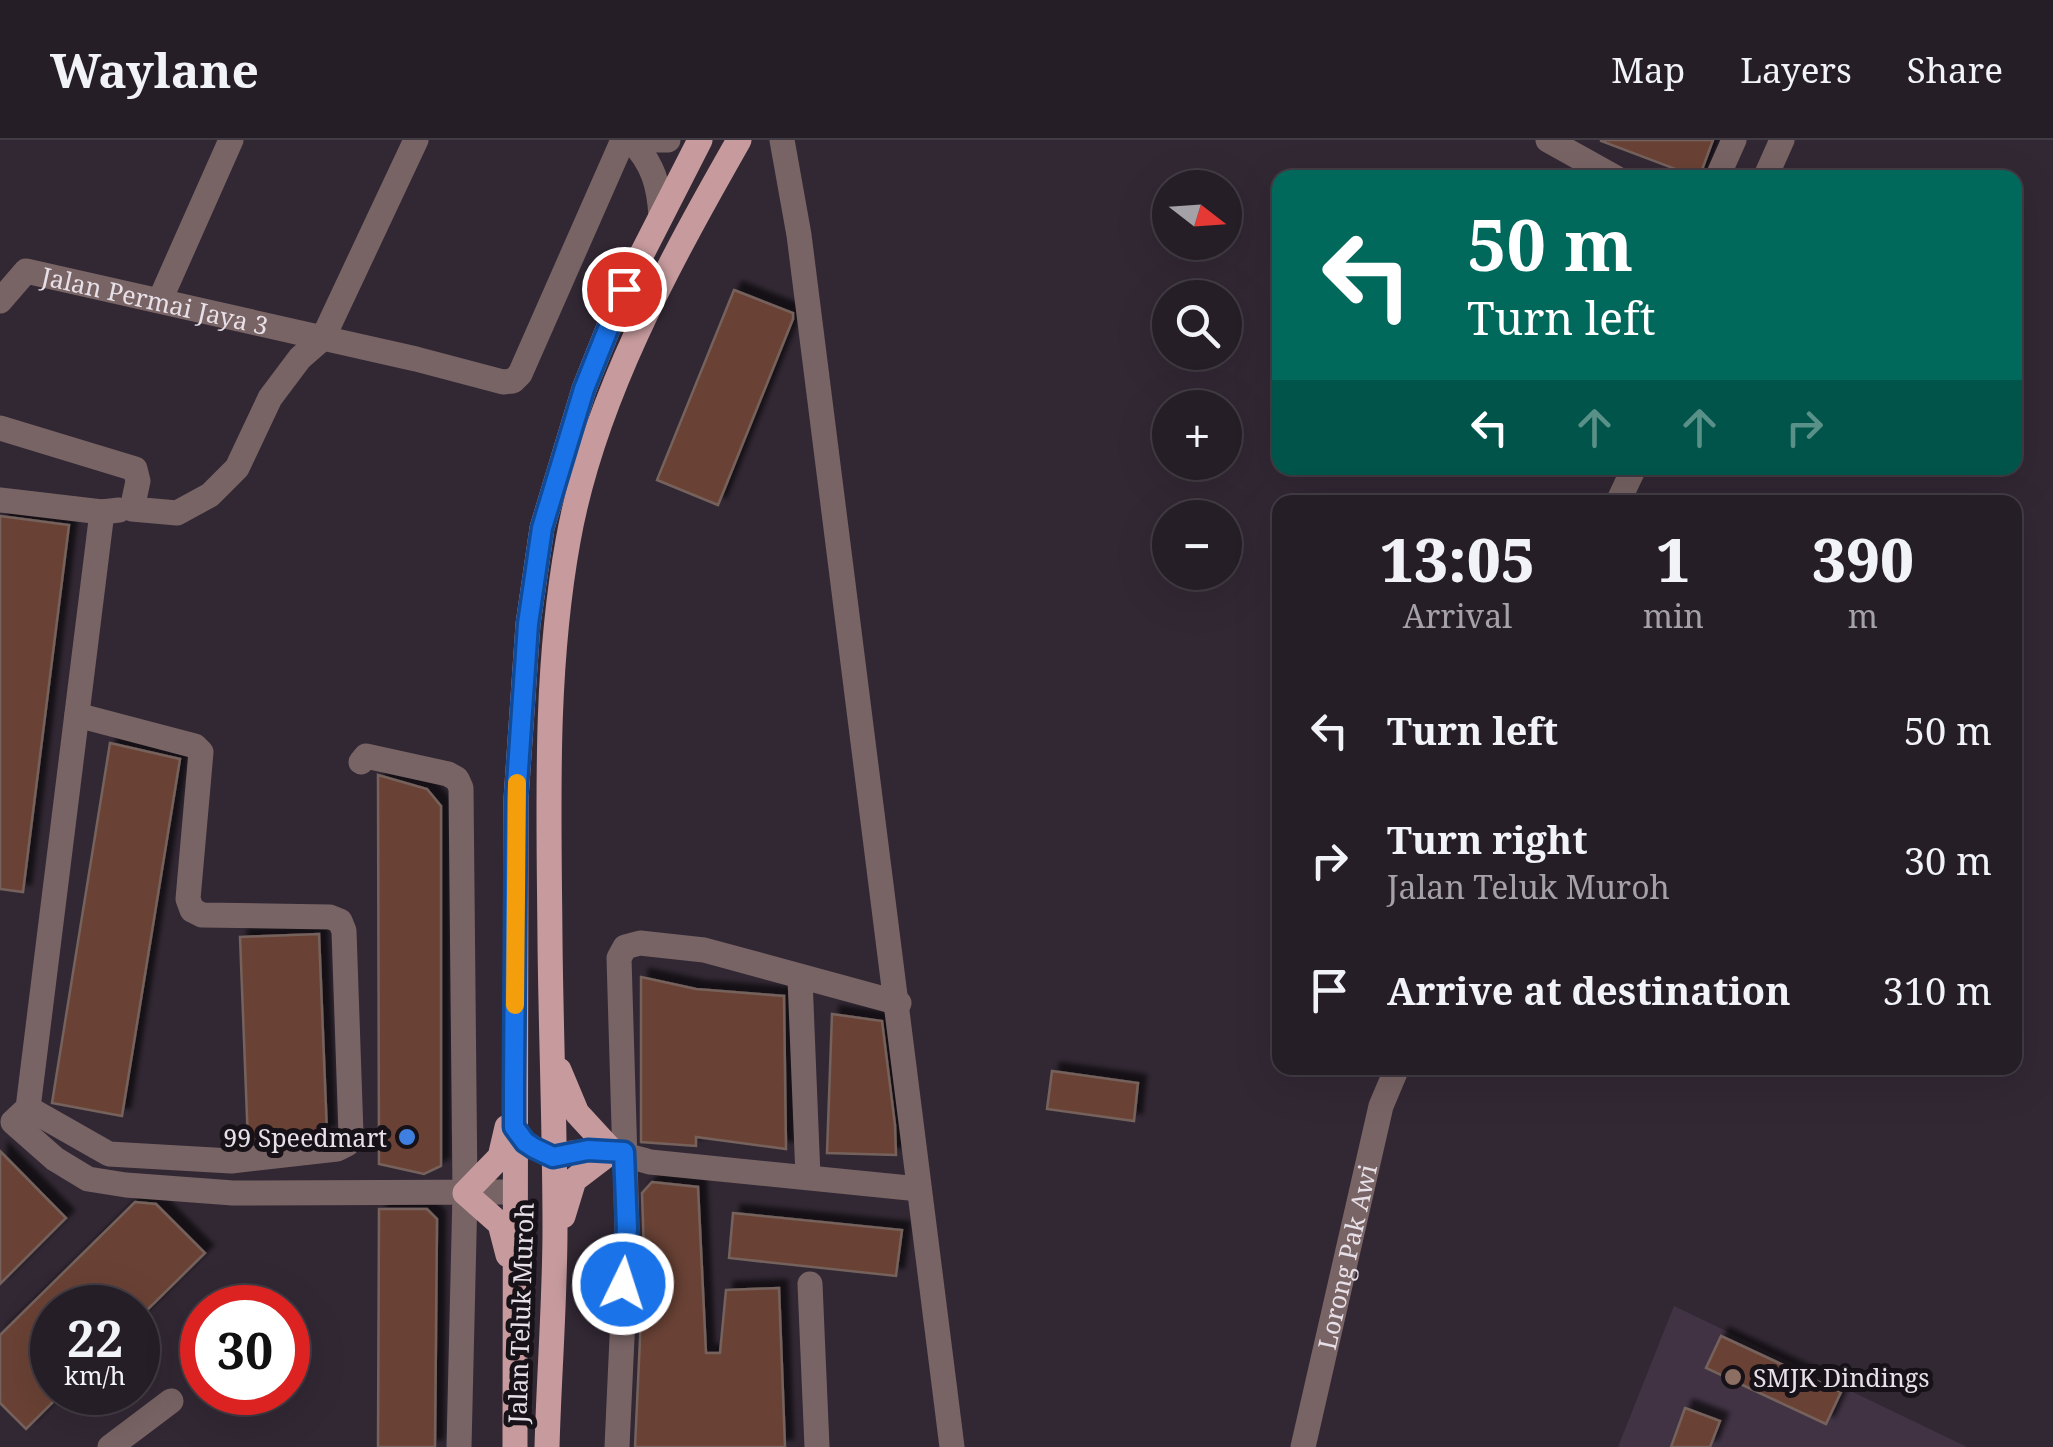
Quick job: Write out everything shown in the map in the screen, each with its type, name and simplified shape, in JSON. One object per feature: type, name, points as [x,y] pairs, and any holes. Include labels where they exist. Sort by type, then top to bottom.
[{"type":"main road","name":"Jalan Teluk Muroh","points":[[515,1447],[514,1088],[519,746],[528,624],[542,528],[584,389],[624,289],[700,140]]},
{"type":"main road","name":"Jalan Teluk Muroh","points":[[546,1447],[554,1257],[548,725],[568,539],[622,364],[672,261],[739,140]]},
{"type":"main road","points":[[551,1046],[577,1113],[618,1151],[574,1180],[554,1257]]},
{"type":"main road","points":[[514,1088],[500,1157],[465,1193],[500,1224],[516,1304]]},
{"type":"main road","points":[[514,1127],[525,1142],[553,1157],[516,1192],[540,1210],[554,1228]]},
{"type":"street","points":[[160,300],[232,140]]},
{"type":"street","points":[[0,500],[102,512],[132,509],[177,513],[210,495],[237,468],[270,398],[300,358],[322,338],[416,140]]},
{"type":"street","name":"Jalan Permai Jaya 3","points":[[0,301],[26,271],[513,382],[520,374],[623,140]]},
{"type":"street","points":[[631,140],[654,173],[661,216]]},
{"type":"street","points":[[654,140],[668,140]]},
{"type":"street","points":[[1548,140],[1602,170]]},
{"type":"street","points":[[1720,170],[1734,140]]},
{"type":"street","points":[[1769,170],[1782,140]]},
{"type":"street","points":[[785,152],[898,1003],[952,1447]]},
{"type":"street","points":[[0,428],[136,469],[138,481],[132,509]]},
{"type":"street","points":[[102,512],[20,1115],[55,1159],[88,1179],[264,1193],[516,1192]]},
{"type":"street","points":[[20,1115],[109,1154],[231,1161],[337,1149],[347,1144],[350,1134],[344,931],[340,921],[330,917],[202,915],[192,910],[188,899],[202,752],[196,746],[77,714]]},
{"type":"street","points":[[361,762],[366,756],[448,774],[457,779],[461,788],[465,1193],[459,1447]]},
{"type":"street","points":[[617,1447],[627,1228],[618,1151],[618,958],[625,947],[640,943],[704,950],[898,1003]]},
{"type":"street","points":[[800,979],[808,1177]]},
{"type":"street","name":"Lorong Pak Awi","points":[[1303,1447],[1381,1106],[1394,1075]]},
{"type":"street","points":[[553,1157],[588,1150],[618,1151],[650,1162],[919,1189]]},
{"type":"street","points":[[810,1284],[817,1447]]},
{"type":"street","points":[[110,1447],[171,1401]]},
{"type":"shaded area","name":"SMJK Dindings","points":[[1674,1306],[1967,1447],[1618,1447]]},
{"type":"building","points":[[1601,140],[1713,140],[1702,170],[1678,170]]},
{"type":"building","points":[[734,290],[793,313],[793,319],[718,505],[657,480]]},
{"type":"building","points":[[0,516],[69,525],[23,892],[0,889]]},
{"type":"building","points":[[110,743],[180,759],[122,1116],[52,1103]]},
{"type":"building","points":[[378,775],[427,789],[441,806],[441,1166],[424,1174],[379,1164]]},
{"type":"building","points":[[319,934],[327,1134],[248,1143],[240,937]]},
{"type":"building","points":[[641,977],[696,989],[784,996],[786,1149],[696,1137],[696,1146],[641,1142]]},
{"type":"building","points":[[832,1014],[882,1021],[896,1155],[827,1153]]},
{"type":"building","points":[[1052,1071],[1138,1083],[1134,1121],[1047,1109]]},
{"type":"building","points":[[0,1151],[66,1218],[0,1284]]},
{"type":"building","points":[[652,1182],[698,1187],[706,1353],[720,1353],[726,1290],[779,1288],[785,1447],[635,1447],[644,1253],[642,1193]]},
{"type":"building","points":[[135,1202],[156,1204],[205,1253],[160,1297],[160,1285],[51,1285]]},
{"type":"building","points":[[379,1209],[427,1209],[437,1219],[435,1447],[378,1447]]},
{"type":"building","points":[[733,1213],[902,1230],[896,1276],[729,1258]]},
{"type":"building","points":[[30,1305],[30,1415],[40,1415],[26,1429],[0,1403],[0,1335]]},
{"type":"building","points":[[1721,1336],[1841,1392],[1826,1424],[1706,1368]]},
{"type":"building","points":[[1685,1408],[1720,1421],[1710,1447],[1671,1447]]},
{"type":"slow traffic","points":[[515,1005],[517,783]]},
{"type":"place","name":"99 Speedmart","points":[[407,1137]]},
{"type":"place","name":"SMJK Dindings","points":[[1733,1377]]},
{"type":"route","points":[[623,1284],[627,1228],[624,1152],[588,1150],[553,1157],[534,1148],[514,1127],[514,1088],[516,799],[528,624],[542,528],[584,389],[624,289]]}]
